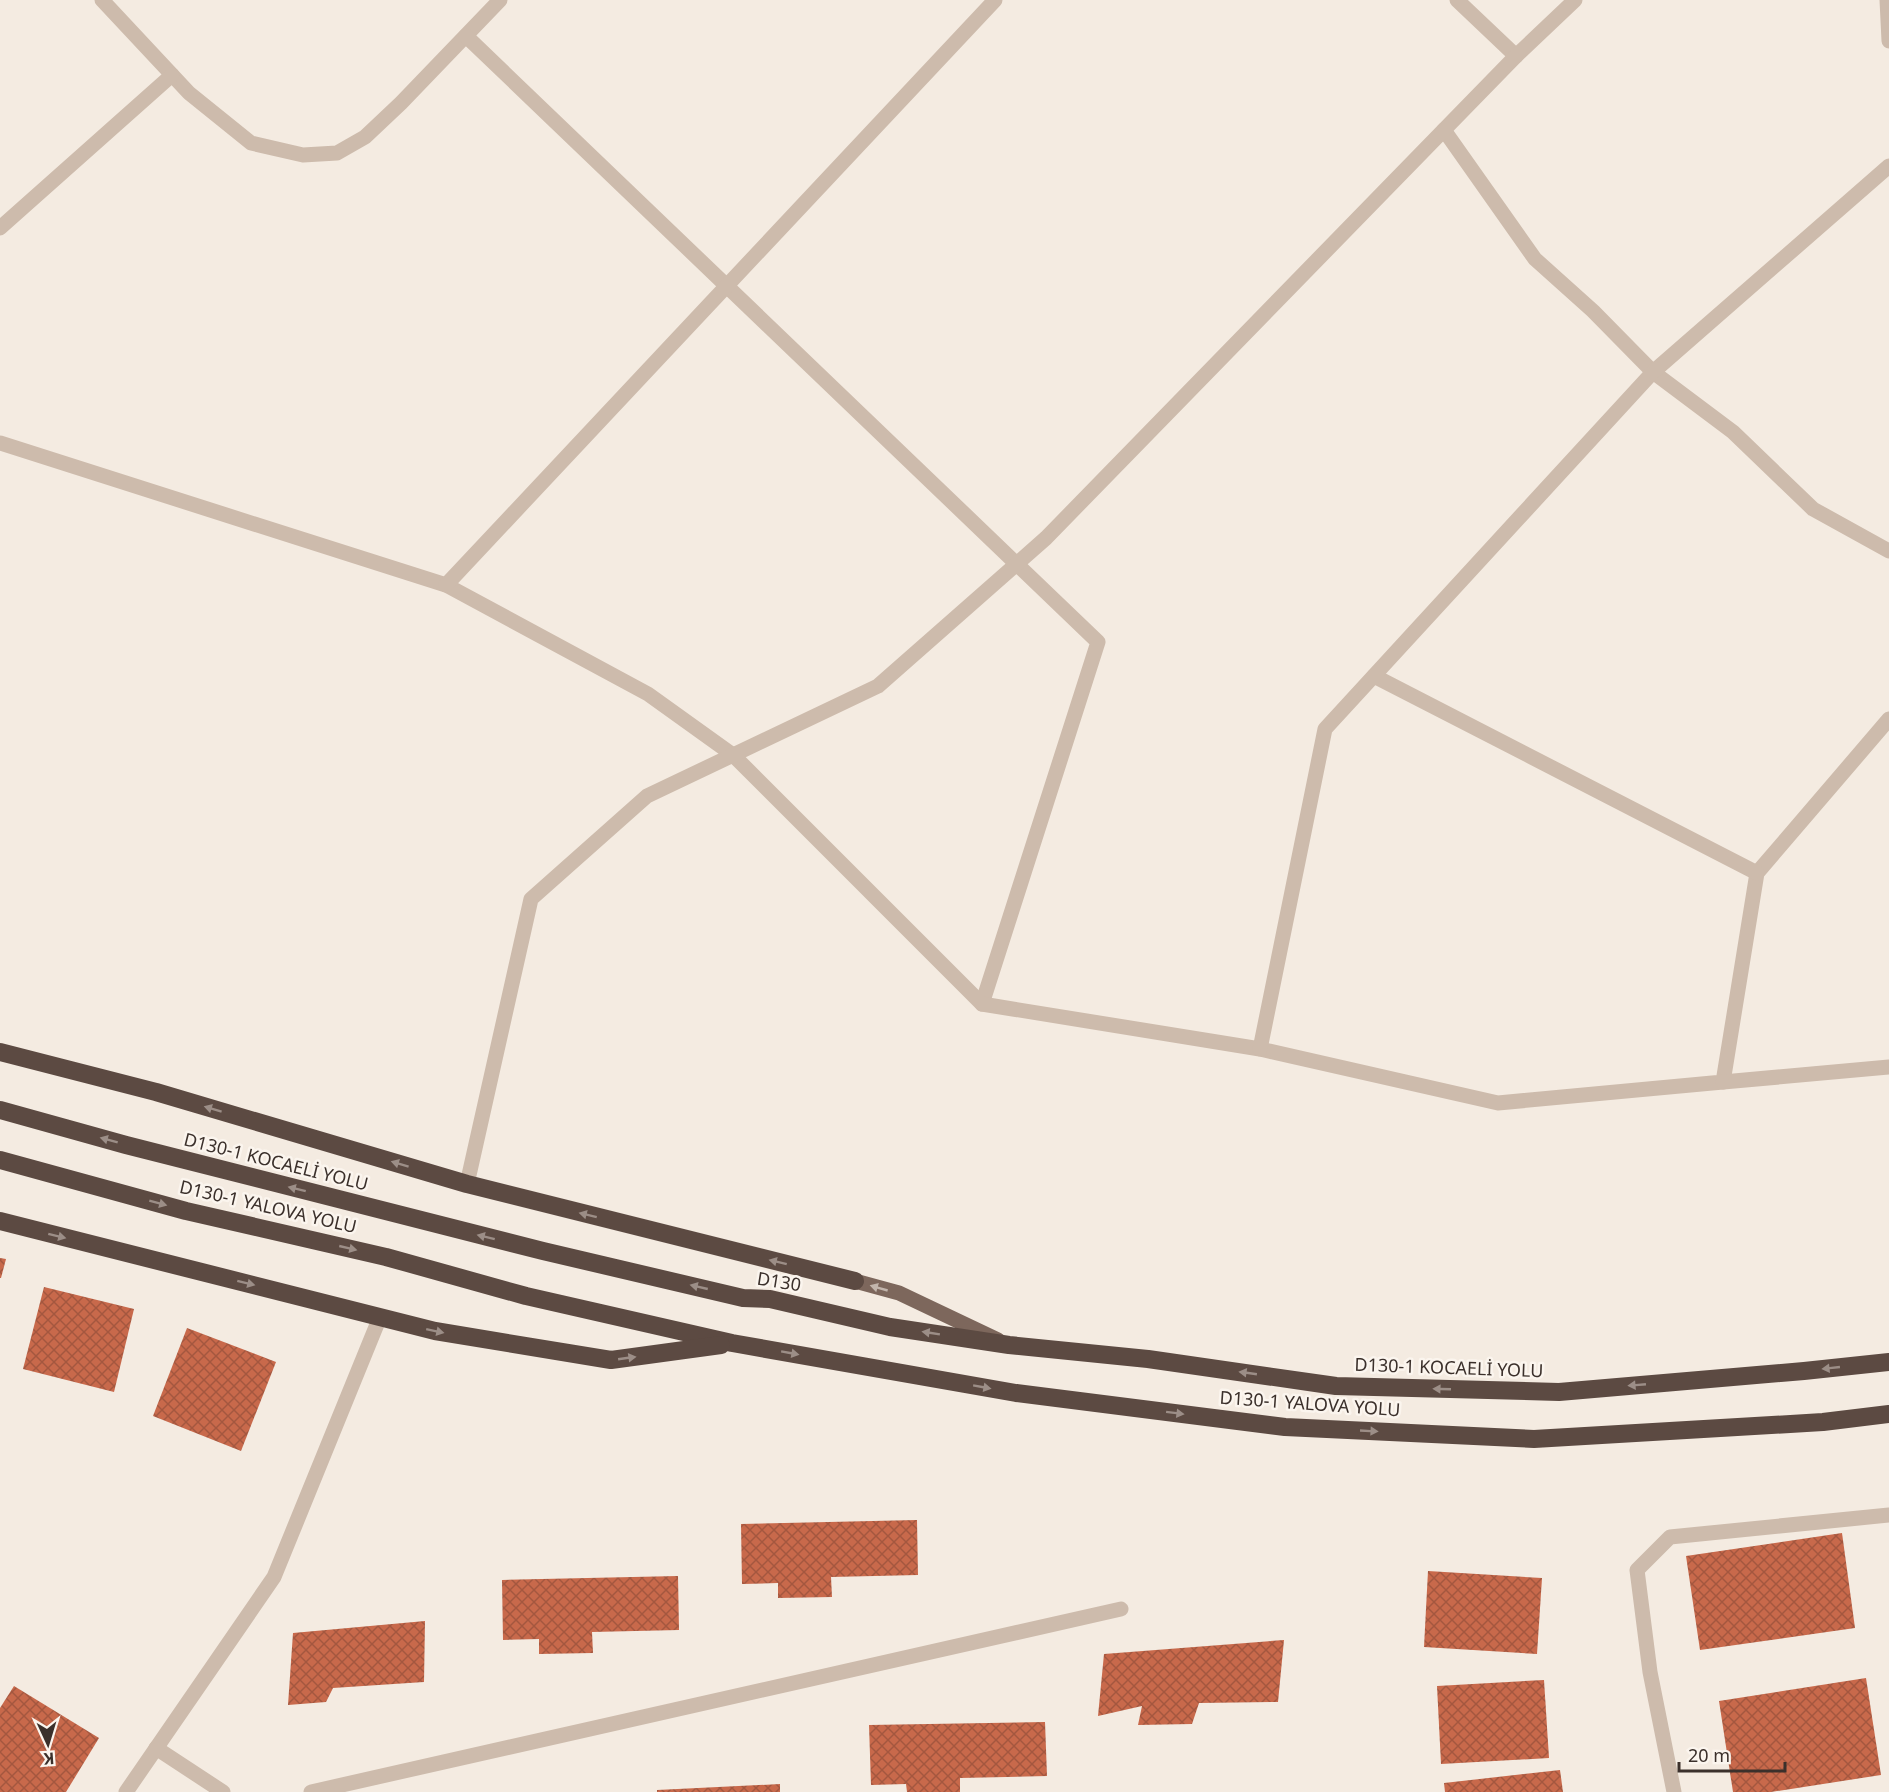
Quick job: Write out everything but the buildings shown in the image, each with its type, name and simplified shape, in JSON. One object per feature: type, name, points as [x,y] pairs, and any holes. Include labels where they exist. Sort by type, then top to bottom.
[{"type":"highway","points":[[0,1052],[156,1092],[467,1184],[855,1281]]},
{"type":"highway","name":"D130-1 KOCAELİ YOLU","points":[[0,1110],[126,1145],[543,1251]]},
{"type":"highway","name":"D130-1 YALOVA YOLU","points":[[0,1160],[186,1210],[386,1257],[526,1296],[732,1343],[1016,1393],[1285,1427],[1534,1438],[1823,1422],[1889,1414]]},
{"type":"highway","points":[[0,1221],[435,1331],[611,1360],[732,1343]]},
{"type":"highway","name":"D130","points":[[543,1251],[743,1298],[770,1299],[890,1327],[1009,1345]]},
{"type":"highway","name":"D130-1 KOCAELİ YOLU","points":[[1009,1345],[1148,1359],[1336,1386],[1559,1392],[1889,1362]]},
{"type":"main road","points":[[855,1281],[899,1293],[1009,1345]]},
{"type":"street","points":[[102,0],[189,93],[251,142],[303,155],[337,153],[365,137],[500,0]]},
{"type":"street","points":[[446,585],[995,0]]},
{"type":"street","points":[[1457,0],[1516,56]]},
{"type":"street","points":[[467,1184],[531,899],[647,796],[878,686],[1046,538],[1516,56],[1575,0]]},
{"type":"street","points":[[1887,0],[1889,41]]},
{"type":"street","points":[[466,36],[1098,642],[982,1004]]},
{"type":"street","points":[[0,228],[172,75]]},
{"type":"street","points":[[1444,130],[1535,259],[1593,311],[1653,372],[1733,432],[1814,509],[1889,551]]},
{"type":"street","points":[[1260,1049],[1325,729],[1653,372],[1889,166]]},
{"type":"street","points":[[0,443],[446,585],[648,694],[733,755],[982,1004],[1260,1049],[1498,1103],[1889,1067]]},
{"type":"street","points":[[1374,676],[1757,873]]},
{"type":"street","points":[[1723,1082],[1757,873],[1889,719]]},
{"type":"street","points":[[126,1792],[274,1577],[380,1317]]},
{"type":"street","points":[[1674,1792],[1650,1672],[1637,1570],[1670,1537],[1889,1515]]},
{"type":"street","points":[[311,1792],[1121,1610]]},
{"type":"street","points":[[156,1748],[224,1792]]}]
